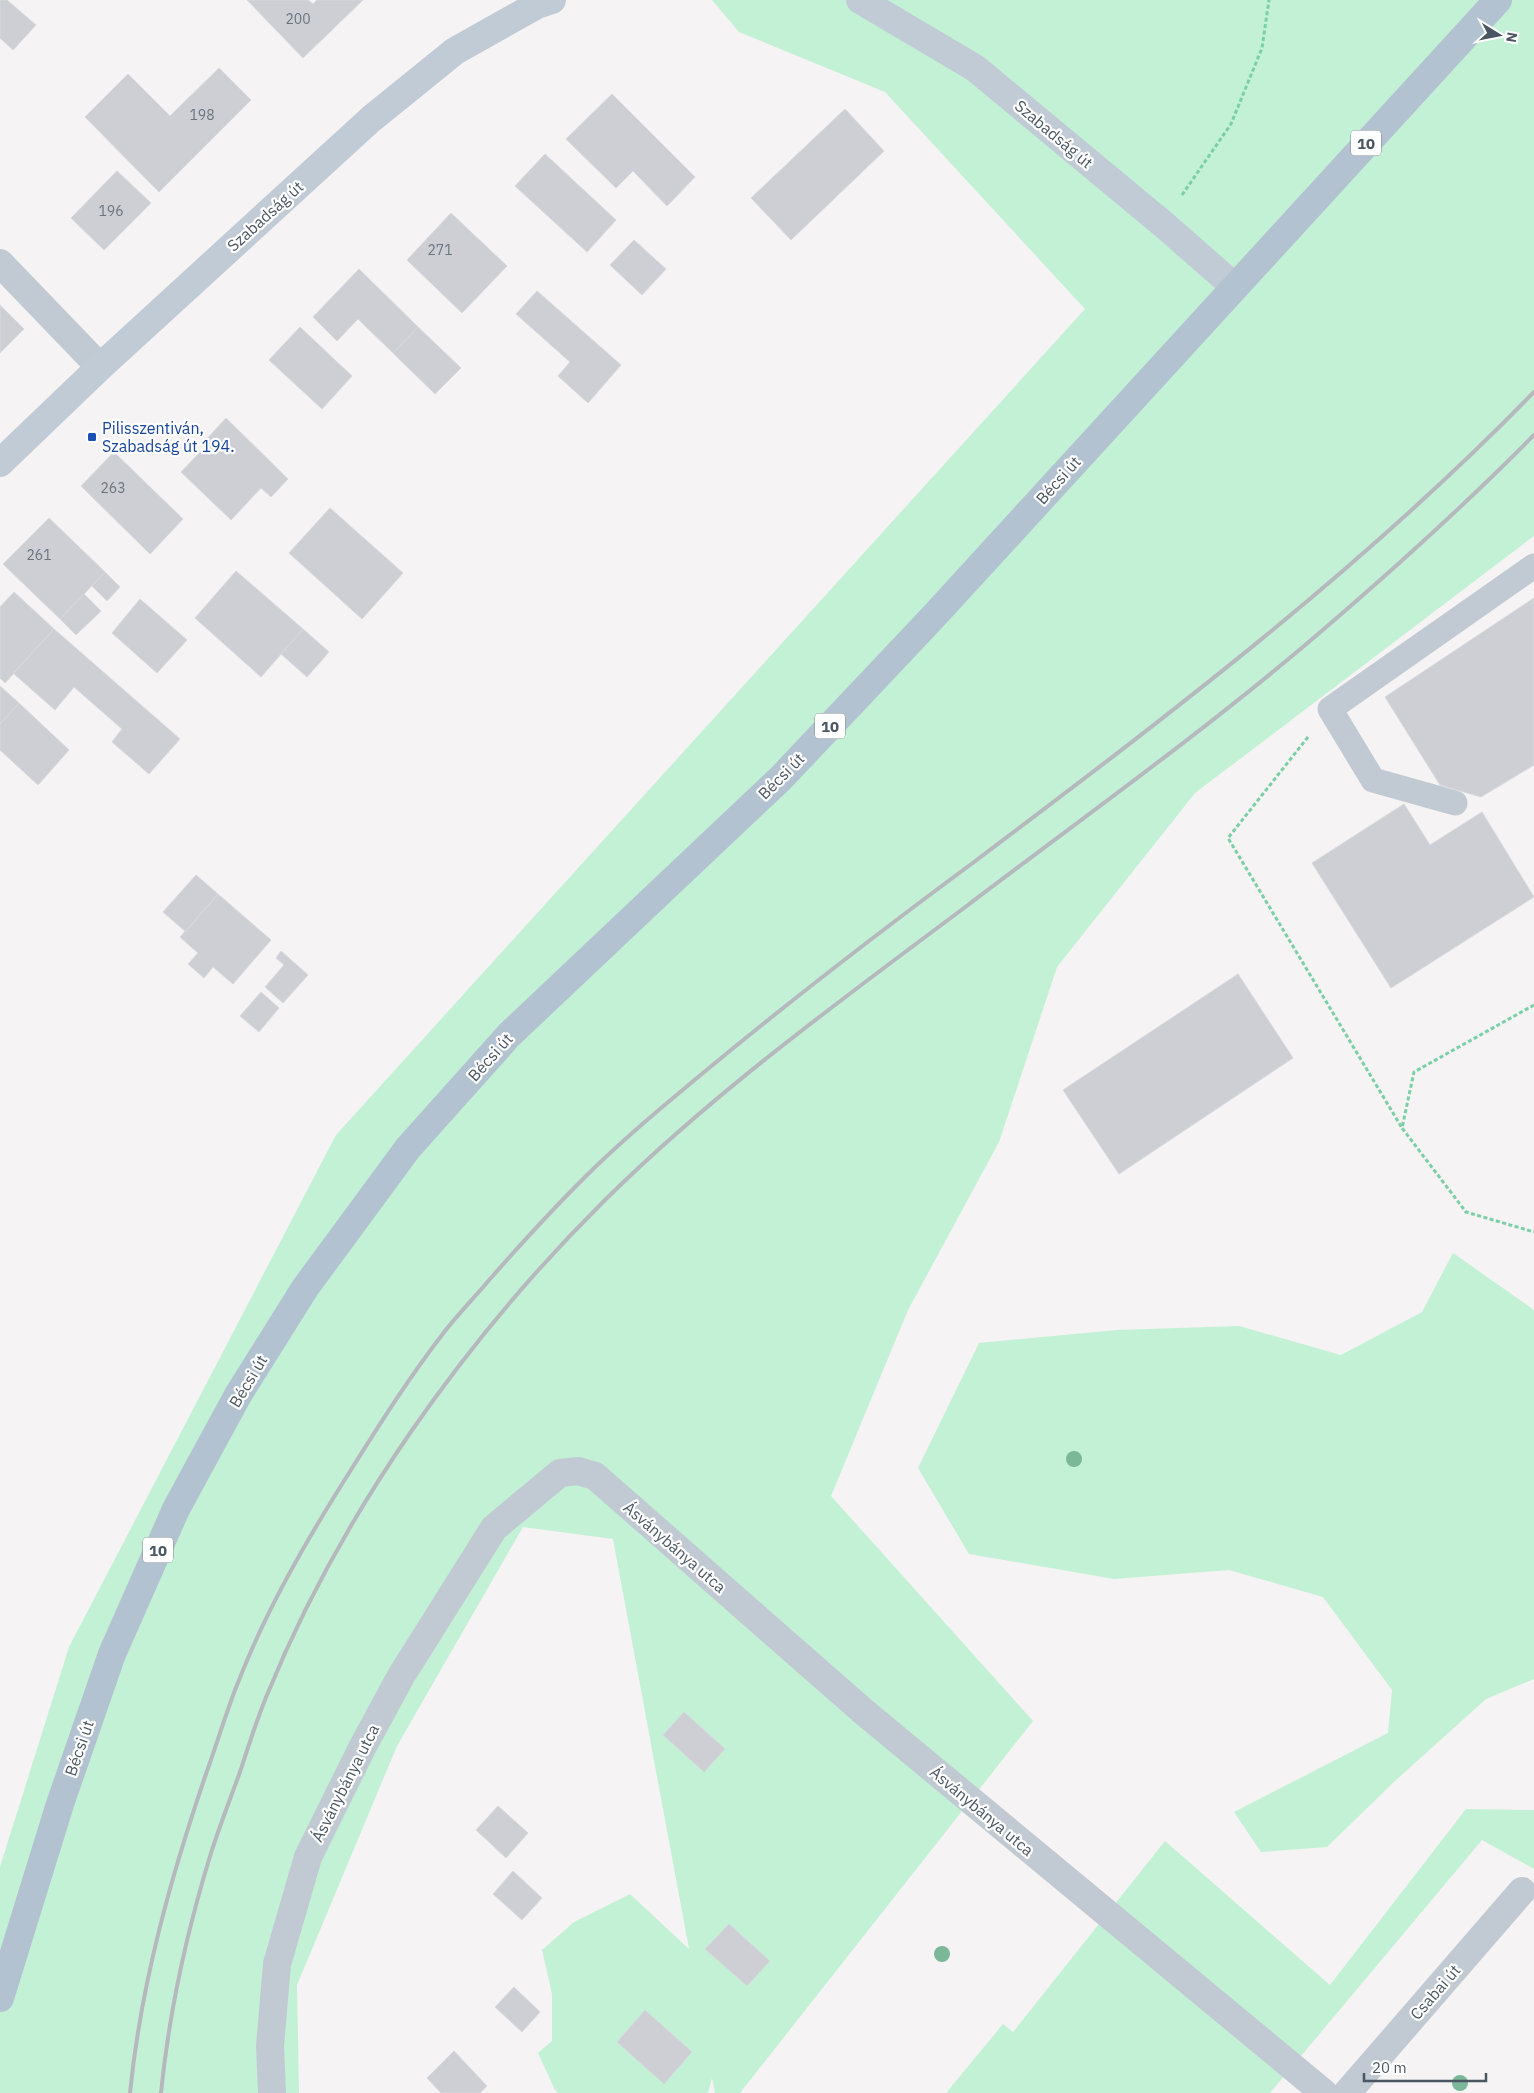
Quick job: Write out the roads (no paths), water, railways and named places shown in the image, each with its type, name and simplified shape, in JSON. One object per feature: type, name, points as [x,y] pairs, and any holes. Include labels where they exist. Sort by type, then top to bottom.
[{"type":"main road","name":"Szabadság út","points":[[0,463],[100,367],[371,119],[455,51],[537,5],[552,0]]},
{"type":"main road","name":"Szabadság út","points":[[860,0],[975,68],[1163,224],[1235,287]]},
{"type":"main road","name":"10","points":[[1235,287],[1498,0]]},
{"type":"main road","name":"Bécsi út","points":[[0,1998],[60,1804],[112,1654],[176,1509],[238,1395],[305,1288],[408,1148],[509,1035],[781,778],[934,616],[1235,287]]},
{"type":"street","points":[[0,263],[100,367]]},
{"type":"street","name":"Ásványbánya utca","points":[[272,2093],[270,2046],[277,1964],[308,1857],[362,1748],[401,1676],[494,1528],[560,1473],[578,1471],[595,1476],[864,1712],[1324,2093]]},
{"type":"street","name":"Csabai út","points":[[1347,2093],[1522,1891]]},
{"type":"lane","points":[[1455,803],[1373,780],[1330,709],[1534,566]]},
{"type":"railway","points":[[130,2093],[142,2011],[159,1930],[181,1850],[248,1657],[302,1550],[395,1401],[450,1324],[559,1203],[642,1124],[803,992],[1120,751],[1263,638],[1402,519],[1469,457],[1534,392]]},
{"type":"railway","points":[[161,2093],[174,2002],[194,1912],[214,1842],[267,1695],[297,1627],[331,1560],[369,1495],[411,1432],[456,1370],[503,1311],[553,1254],[604,1201],[690,1121],[781,1047],[1137,778],[1263,680],[1334,621],[1421,543],[1534,435]]},
{"type":"place","name":"Pilisszentiván, Szabadság út 194.","points":[[92,437]]}]
